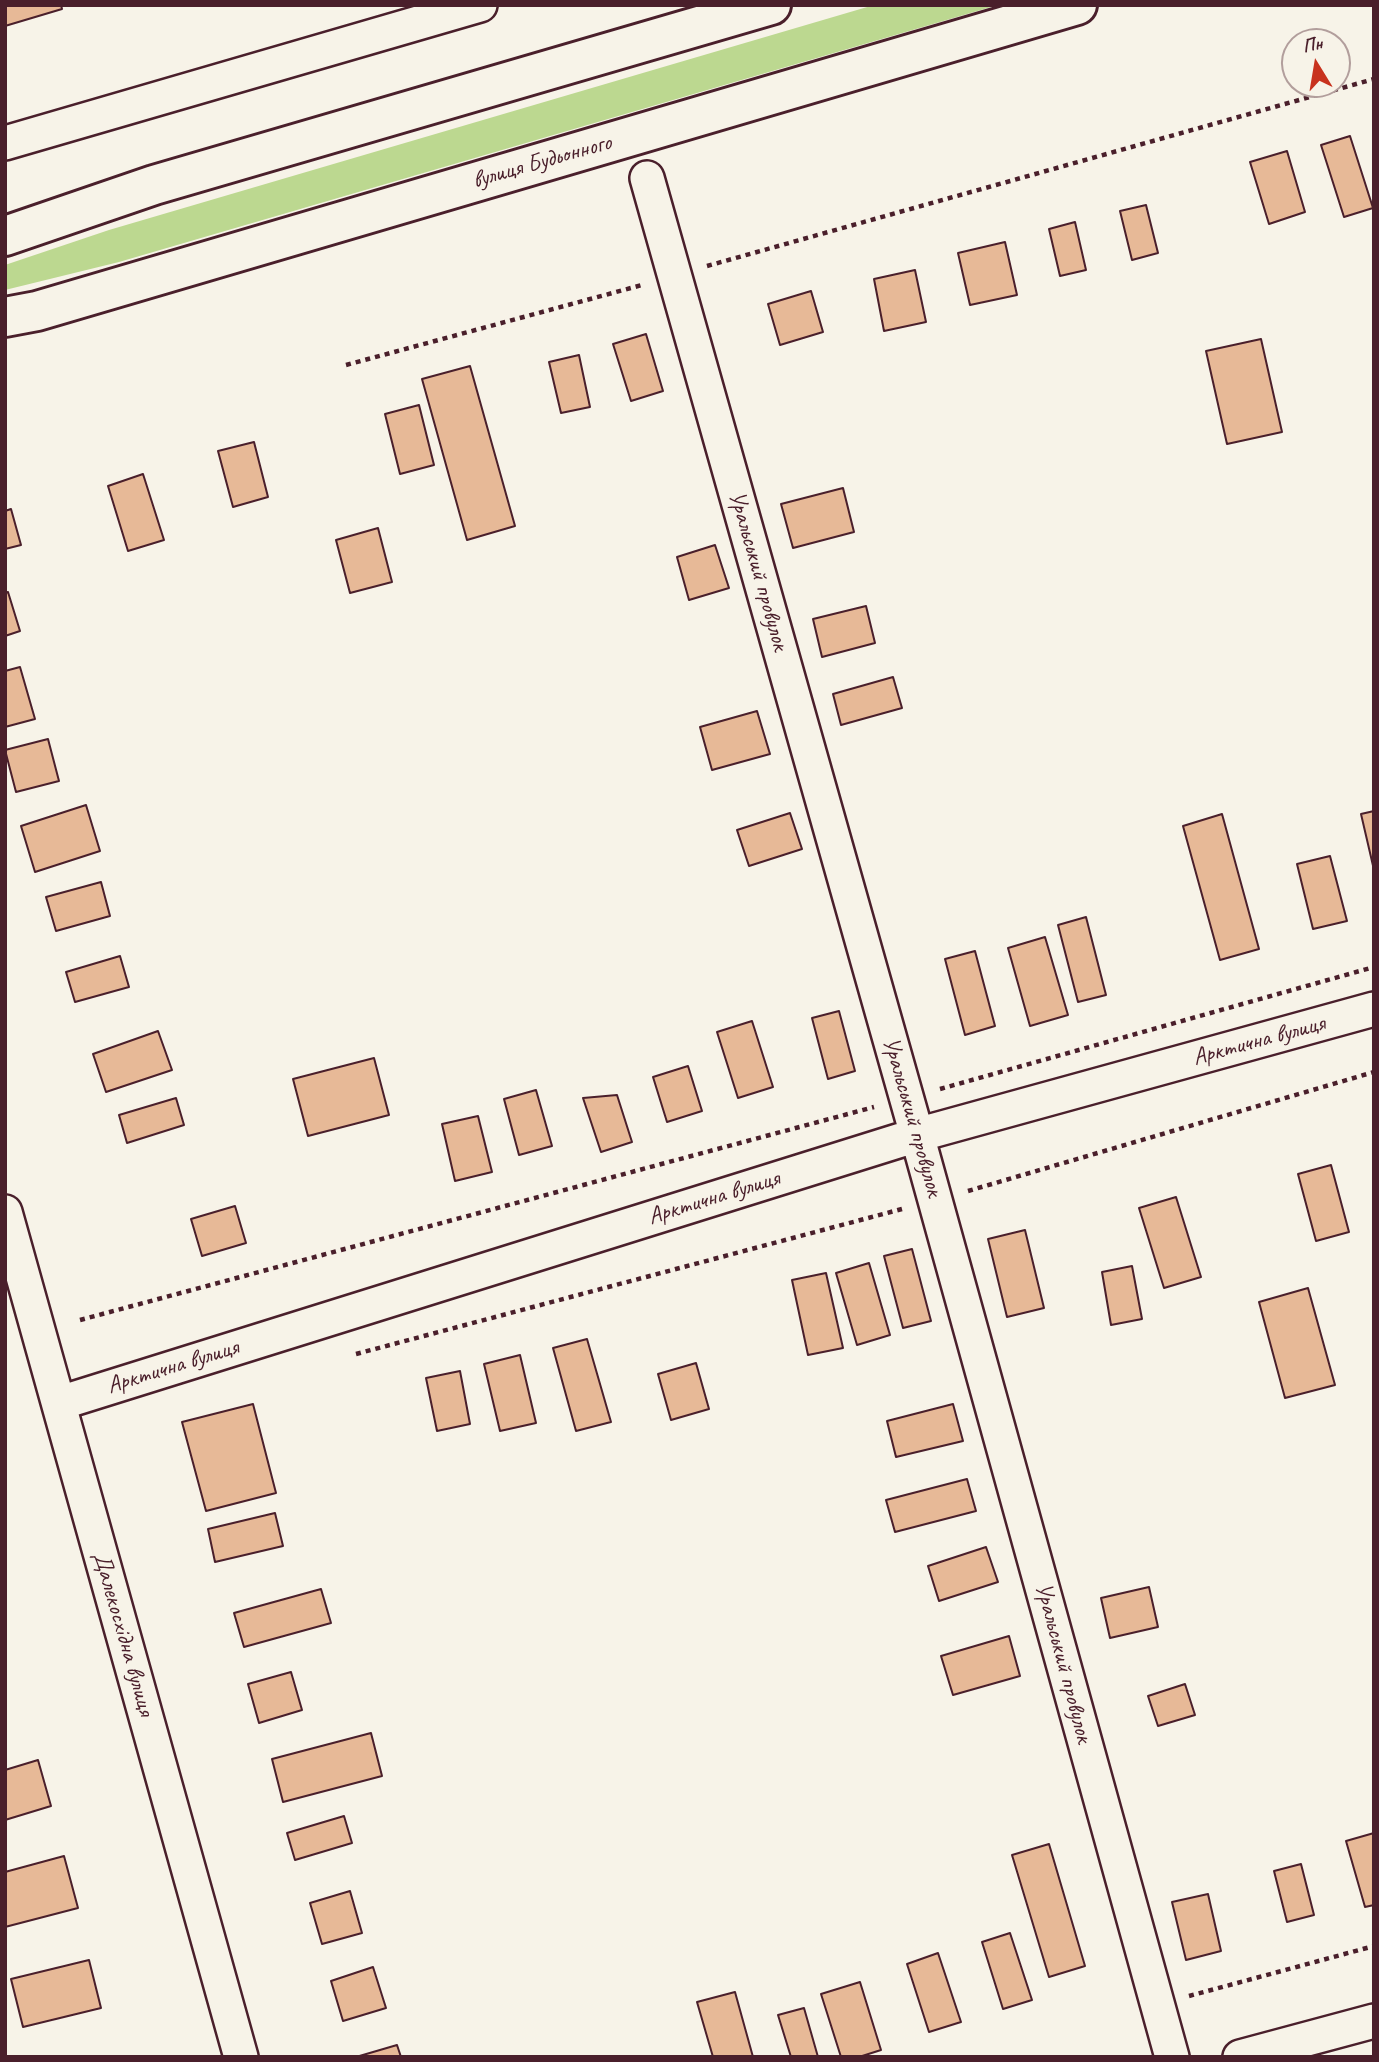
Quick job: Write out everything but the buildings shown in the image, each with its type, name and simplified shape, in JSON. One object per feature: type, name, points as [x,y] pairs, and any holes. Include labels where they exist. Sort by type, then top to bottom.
[{"type":"main road","points":[[5,236],[154,185],[771,5]]},
{"type":"main road","name":"вулиця Будьонного","points":[[5,317],[50,307],[1077,5]]},
{"type":"street","points":[[5,143],[480,5]]},
{"type":"street","name":"Уральський провулок","points":[[647,178],[907,1098],[1172,2057]]},
{"type":"street","name":"Арктична вулиця","points":[[60,1403],[917,1135],[1374,1010]]},
{"type":"street","name":"Далекосхідна вулиця","points":[[5,1212],[241,2057]]},
{"type":"street","points":[[1240,2057],[1374,2021]]},
{"type":"path","points":[[346,365],[675,276],[1374,79]]},
{"type":"path","points":[[80,1320],[907,1098],[1374,967]]},
{"type":"path","points":[[356,1354],[935,1200],[1374,1072]]},
{"type":"path","points":[[1157,2004],[1374,1946]]},
{"type":"green space","points":[[874,5],[998,5],[119,262],[5,290],[5,265],[109,230]]}]
